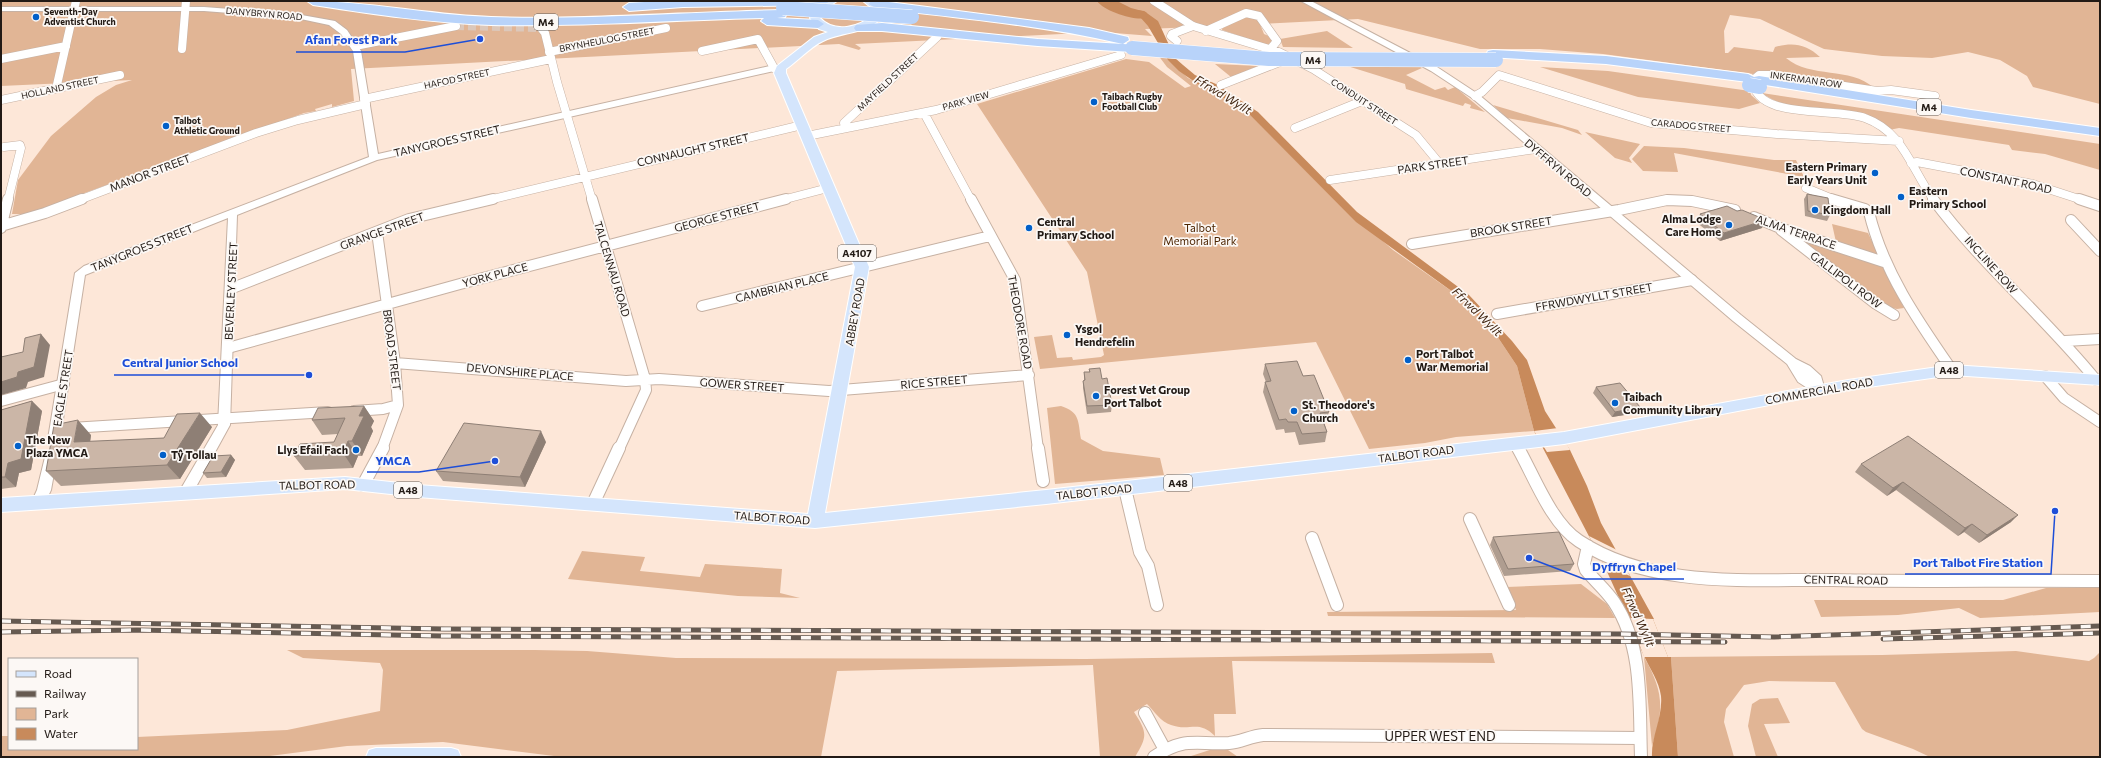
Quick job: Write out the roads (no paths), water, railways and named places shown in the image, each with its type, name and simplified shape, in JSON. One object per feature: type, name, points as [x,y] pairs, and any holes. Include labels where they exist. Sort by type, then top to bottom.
[{"type":"highway","name":"M4","points":[[313,1],[412,16],[490,21],[546,22],[782,11],[860,18],[910,20],[1127,46],[1269,59],[1494,57],[1591,64],[1754,83],[2100,132]]},
{"type":"highway","name":"M4","points":[[356,1],[546,22]]},
{"type":"highway","points":[[546,22],[581,11],[683,4],[824,1]]},
{"type":"highway","points":[[871,2],[1089,32],[1127,46]]},
{"type":"highway","points":[[546,22],[574,26],[754,21],[819,25]]},
{"type":"highway","points":[[860,28],[882,27],[1038,43],[1127,46]]},
{"type":"highway","name":"M4","points":[[1754,83],[2100,138]]},
{"type":"main road","points":[[818,39],[819,25],[815,18],[815,14],[823,5],[832,1]]},
{"type":"main road","points":[[819,25],[841,31],[860,28],[873,23],[878,18],[880,13],[871,2]]},
{"type":"main road","name":"TANYGROES STREET","points":[[777,68],[818,39],[841,31]]},
{"type":"main road","name":"ABBEY ROAD","points":[[777,68],[862,267],[862,275],[815,521]]},
{"type":"main road","name":"COMMERCIAL ROAD","points":[[1540,441],[1564,438],[1819,390],[1952,370],[2098,380]]},
{"type":"main road","name":"TALBOT ROAD","points":[[1,505],[39,501],[324,483],[815,521],[1125,489],[1540,441]]},
{"type":"main road","points":[[376,757],[451,757]]},
{"type":"street","name":"CONDUIT STREET","points":[[1154,1],[1193,26],[1270,51],[1279,52],[1313,69],[1416,135],[1440,164]]},
{"type":"street","name":"DYFFRYN ROAD","points":[[1305,1],[1434,69],[1475,96],[1610,212],[1792,362],[1794,370],[1806,382],[1819,390]]},
{"type":"street","points":[[56,89],[75,5]]},
{"type":"street","name":"DANYBRYN ROAD","points":[[1,9],[75,5],[185,5],[266,13],[324,20],[338,26],[355,46]]},
{"type":"street","points":[[182,49],[185,5]]},
{"type":"street","points":[[1206,31],[1246,13],[1259,16],[1277,41],[1270,51]]},
{"type":"street","name":"TALCENNAU ROAD","points":[[546,22],[545,33],[550,55],[645,379],[646,390],[644,397],[593,504]]},
{"type":"street","points":[[374,158],[355,46],[456,26]]},
{"type":"street","points":[[1177,42],[1171,36],[1172,34],[1193,26]]},
{"type":"street","name":"BRYNHEULOG STREET","points":[[550,55],[666,28]]},
{"type":"street","name":"MAYFIELD STREET","points":[[845,128],[844,123],[937,37]]},
{"type":"street","points":[[702,51],[758,39],[777,68]]},
{"type":"street","points":[[1,59],[66,46]]},
{"type":"street","name":"PARK VIEW","points":[[804,130],[845,128],[924,113],[1127,46]]},
{"type":"street","name":"HAFOD STREET","points":[[298,120],[550,55]]},
{"type":"street","points":[[1221,85],[1271,67],[1290,57]]},
{"type":"street","name":"TANYGROES STREET","points":[[80,273],[232,212],[374,158],[777,68]]},
{"type":"street","name":"INKERMAN ROW","points":[[1899,141],[1880,125],[1863,115],[1844,112],[1781,108],[1766,104],[1754,92],[1753,80],[1759,75],[1772,74],[1877,91],[1891,90],[1935,96]]},
{"type":"street","name":"HOLLAND STREET","points":[[1,100],[120,76]]},
{"type":"street","name":"CARADOG STREET","points":[[1475,96],[1486,89],[1495,77],[1500,76],[1651,123],[1777,134],[1899,141]]},
{"type":"street","points":[[1295,128],[1362,101]]},
{"type":"street","name":"THEODORE ROAD","points":[[924,113],[1015,280],[1043,481]]},
{"type":"street","name":"MANOR STREET","points":[[1,227],[46,213],[256,133],[298,120]]},
{"type":"street","name":"CONNAUGHT STREET","points":[[585,176],[804,130]]},
{"type":"street","name":"INCLINE ROW","points":[[1899,141],[1927,191],[1940,208],[2014,290],[2065,341],[2098,380]]},
{"type":"street","points":[[1,227],[21,148],[20,145],[4,147]]},
{"type":"street","name":"PARK STREET","points":[[1330,180],[1536,149]]},
{"type":"street","name":"CONSTANT ROAD","points":[[1910,163],[1917,162],[2018,181],[2063,193],[2100,206]]},
{"type":"street","name":"GRANGE STREET","points":[[230,288],[410,219],[585,176]]},
{"type":"street","name":"GEORGE STREET","points":[[605,246],[828,188]]},
{"type":"street","points":[[1806,188],[1828,198],[1865,209],[1869,212],[1872,232],[1887,263],[1912,310],[1952,370]]},
{"type":"street","name":"ALMA TERRACE","points":[[1610,212],[1665,200],[1677,200],[1730,209],[1780,228],[1887,263]]},
{"type":"street","name":"BEVERLEY STREET","points":[[186,492],[224,425],[233,249],[232,212]]},
{"type":"street","name":"BROOK STREET","points":[[1412,244],[1610,212]]},
{"type":"street","points":[[2071,220],[2100,251]]},
{"type":"street","name":"GALLIPOLI ROW","points":[[1780,228],[1788,237],[1876,304],[1894,315]]},
{"type":"street","name":"BROAD STREET","points":[[363,485],[386,442],[398,405],[395,363],[377,232]]},
{"type":"street","name":"CAMBRIAN PLACE","points":[[702,306],[990,236]]},
{"type":"street","name":"YORK PLACE","points":[[228,348],[386,304],[605,246]]},
{"type":"street","name":"EAGLE STREET","points":[[39,501],[44,490],[56,431],[80,273]]},
{"type":"street","name":"FFRWDWYLLT STREET","points":[[1497,314],[1692,280]]},
{"type":"street","points":[[2065,341],[2100,339]]},
{"type":"street","name":"DEVONSHIRE PLACE","points":[[395,363],[626,381],[645,379]]},
{"type":"street","name":"RICE STREET","points":[[840,391],[1029,375]]},
{"type":"street","points":[[2045,376],[2064,398],[2100,422]]},
{"type":"street","name":"GOWER STREET","points":[[645,379],[840,391]]},
{"type":"street","points":[[1,401],[64,384]]},
{"type":"street","points":[[56,431],[64,429],[225,418],[383,409],[398,405]]},
{"type":"street","name":"CENTRAL ROAD","points":[[1516,443],[1557,518],[1570,533],[1592,548],[1623,562],[1642,568],[1673,573],[1735,578],[1853,581],[2100,581]]},
{"type":"street","points":[[1125,489],[1140,552],[1148,566],[1157,605]]},
{"type":"street","points":[[1470,519],[1509,605]]},
{"type":"street","points":[[1312,538],[1337,604]]},
{"type":"street","points":[[1592,548],[1584,564],[1586,570],[1614,602],[1622,618],[1635,656],[1637,671],[1640,757]]},
{"type":"street","points":[[1145,713],[1159,753]]},
{"type":"street","name":"UPPER WEST END","points":[[1159,753],[1185,741],[1242,741],[1263,735],[1639,738]]},
{"type":"water","points":[[1115,3],[1122,8],[1144,11],[1158,21],[1175,58],[1195,75],[1216,84],[1258,112],[1357,212],[1469,295],[1512,341],[1527,360],[1545,411],[1570,450],[1587,486],[1601,523],[1654,619],[1668,657],[1671,657],[1678,757],[1652,757],[1653,742],[1661,704],[1661,696],[1658,685],[1640,647],[1630,618],[1628,618],[1604,565],[1534,431],[1517,366],[1497,336],[1457,295],[1356,222],[1242,107],[1202,87],[1179,71],[1168,60],[1148,26],[1140,17],[1108,5]]},
{"type":"waterway","name":"Ffrwd Wyllt","points":[[1105,1],[1125,11],[1140,15]]},
{"type":"tunnel","points":[[456,26],[541,28]]},
{"type":"railway","points":[[1,621],[445,629],[1621,634],[1774,637],[2100,626]]},
{"type":"railway","points":[[1,632],[137,630],[442,636],[1725,642]]},
{"type":"railway","points":[[1883,639],[2100,633]]},
{"type":"place","name":"Seventh-Day Adventist Church","points":[[36,17]]},
{"type":"place","name":"Afan Forest Park","points":[[480,39]]},
{"type":"place","name":"Taibach Rugby Football Club","points":[[1094,102]]},
{"type":"place","name":"Talbot Athletic Ground","points":[[166,126]]},
{"type":"place","name":"Eastern Primary Early Years Unit","points":[[1875,173]]},
{"type":"place","name":"Eastern Primary School","points":[[1901,197]]},
{"type":"place","name":"Kingdom Hall","points":[[1815,210]]},
{"type":"place","name":"Alma Lodge Care Home","points":[[1729,225]]},
{"type":"place","name":"Central Primary School","points":[[1029,228]]},
{"type":"place","name":"Ysgol Hendrefelin","points":[[1067,335]]},
{"type":"place","name":"Port Talbot War Memorial","points":[[1408,360]]},
{"type":"place","name":"Central Junior School","points":[[309,375]]},
{"type":"place","name":"Forest Vet Group Port Talbot","points":[[1096,396]]},
{"type":"place","name":"Taibach Community Library","points":[[1615,403]]},
{"type":"place","name":"St. Theodore's Church","points":[[1294,411]]},
{"type":"place","name":"The New Plaza YMCA","points":[[18,446]]},
{"type":"place","name":"Llys Efail Fach","points":[[356,450]]},
{"type":"place","name":"Tŷ Tollau","points":[[163,455]]},
{"type":"place","name":"YMCA","points":[[495,461]]},
{"type":"place","name":"Port Talbot Fire Station","points":[[2055,511]]},
{"type":"place","name":"Dyffryn Chapel","points":[[1529,558]]},
{"type":"park label","name":"Talbot Memorial Park","points":[[1200,234]]}]
